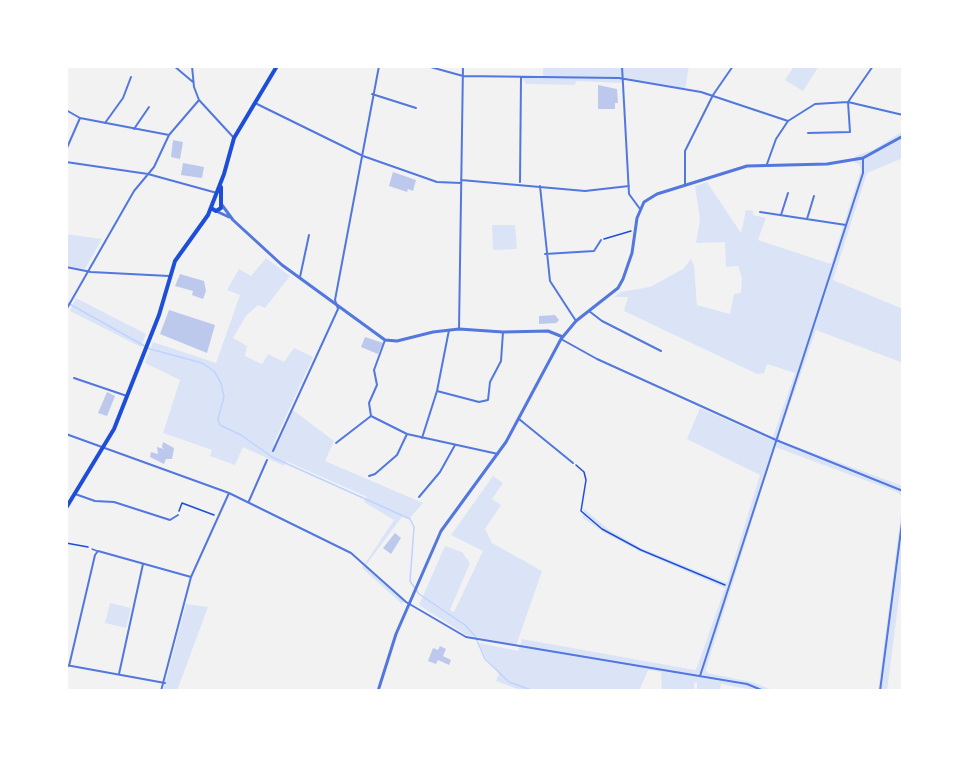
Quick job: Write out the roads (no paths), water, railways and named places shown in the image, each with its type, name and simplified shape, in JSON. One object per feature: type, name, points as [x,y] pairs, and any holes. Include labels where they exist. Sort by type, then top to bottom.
[{"type":"main road","points":[[214,210],[214,201],[234,138],[257,104],[278,66]]},
{"type":"main road","points":[[66,508],[114,429],[178,256],[208,215],[221,204],[224,174]]},
{"type":"main road","points":[[214,201],[221,204]]},
{"type":"street","points":[[174,66],[194,82]]},
{"type":"street","points":[[192,66],[199,100],[234,138]]},
{"type":"street","points":[[338,306],[335,300],[379,66]]},
{"type":"street","points":[[426,66],[463,76],[623,79],[713,95],[788,121]]},
{"type":"street","points":[[459,329],[463,66]]},
{"type":"street","points":[[622,66],[629,186],[631,200],[640,209]]},
{"type":"street","points":[[685,185],[683,155],[713,95],[733,66]]},
{"type":"street","points":[[808,134],[849,132],[848,102],[873,66]]},
{"type":"street","points":[[105,123],[123,98],[131,77]]},
{"type":"street","points":[[520,183],[521,77]]},
{"type":"street","points":[[372,94],[416,108]]},
{"type":"street","points":[[66,310],[134,191],[154,167],[169,135],[199,100]]},
{"type":"street","points":[[767,164],[776,140],[788,121],[815,104],[848,102],[903,115]]},
{"type":"street","points":[[257,104],[363,156],[437,182],[520,183],[585,191],[629,186]]},
{"type":"street","points":[[134,129],[149,107]]},
{"type":"street","points":[[66,110],[80,118],[169,135]]},
{"type":"street","points":[[66,150],[80,118]]},
{"type":"street","points":[[378,691],[408,603],[441,531],[498,454],[562,338],[576,321],[618,288],[626,273],[640,209],[648,198],[733,170],[767,164],[827,164],[863,158],[903,136]]},
{"type":"street","points":[[700,676],[864,169],[863,158]]},
{"type":"street","points":[[66,162],[148,174],[217,193]]},
{"type":"street","points":[[540,186],[545,254],[550,281],[576,321]]},
{"type":"street","points":[[781,215],[788,193]]},
{"type":"street","points":[[807,219],[814,196]]},
{"type":"street","points":[[221,204],[233,220],[300,278],[385,340],[397,341],[449,329],[503,332],[548,331],[597,359],[776,440],[903,491]]},
{"type":"street","points":[[214,210],[233,220]]},
{"type":"street","points":[[760,212],[846,225]]},
{"type":"street","points":[[300,278],[309,235]]},
{"type":"street","points":[[545,254],[594,251],[601,240]]},
{"type":"street","points":[[66,267],[87,271],[170,276]]},
{"type":"street","points":[[273,451],[338,306]]},
{"type":"street","points":[[589,311],[602,321],[661,351]]},
{"type":"street","points":[[422,438],[437,391],[449,329]]},
{"type":"street","points":[[437,391],[479,402],[488,400],[490,382],[501,361],[503,332]]},
{"type":"street","points":[[371,416],[369,403],[377,385],[374,370],[385,340]]},
{"type":"street","points":[[74,378],[127,396]]},
{"type":"street","points":[[371,416],[407,434],[498,454]]},
{"type":"street","points":[[336,443],[371,416]]},
{"type":"street","points":[[519,419],[573,463]]},
{"type":"street","points":[[66,434],[228,493],[351,553],[408,603],[447,627],[474,640],[747,684],[764,691]]},
{"type":"street","points":[[369,476],[375,474],[397,454],[407,434]]},
{"type":"street","points":[[419,497],[440,472],[455,445]]},
{"type":"street","points":[[249,502],[267,460]]},
{"type":"street","points":[[161,691],[165,683],[191,577],[228,493]]},
{"type":"street","points":[[74,494],[95,501],[114,502],[171,520],[178,515]]},
{"type":"street","points":[[880,691],[903,515]]},
{"type":"street","points":[[165,683],[68,665],[98,551],[191,577]]},
{"type":"street","points":[[119,674],[143,564]]},
{"type":"lane","points":[[92,549],[98,551]]},
{"type":"waterway","points":[[66,302],[150,349],[202,363],[214,371],[221,383],[224,397],[218,419],[220,425],[241,435],[272,457],[410,519],[414,527],[410,581],[419,594],[465,625],[475,636],[485,659],[509,682],[534,691]]}]
